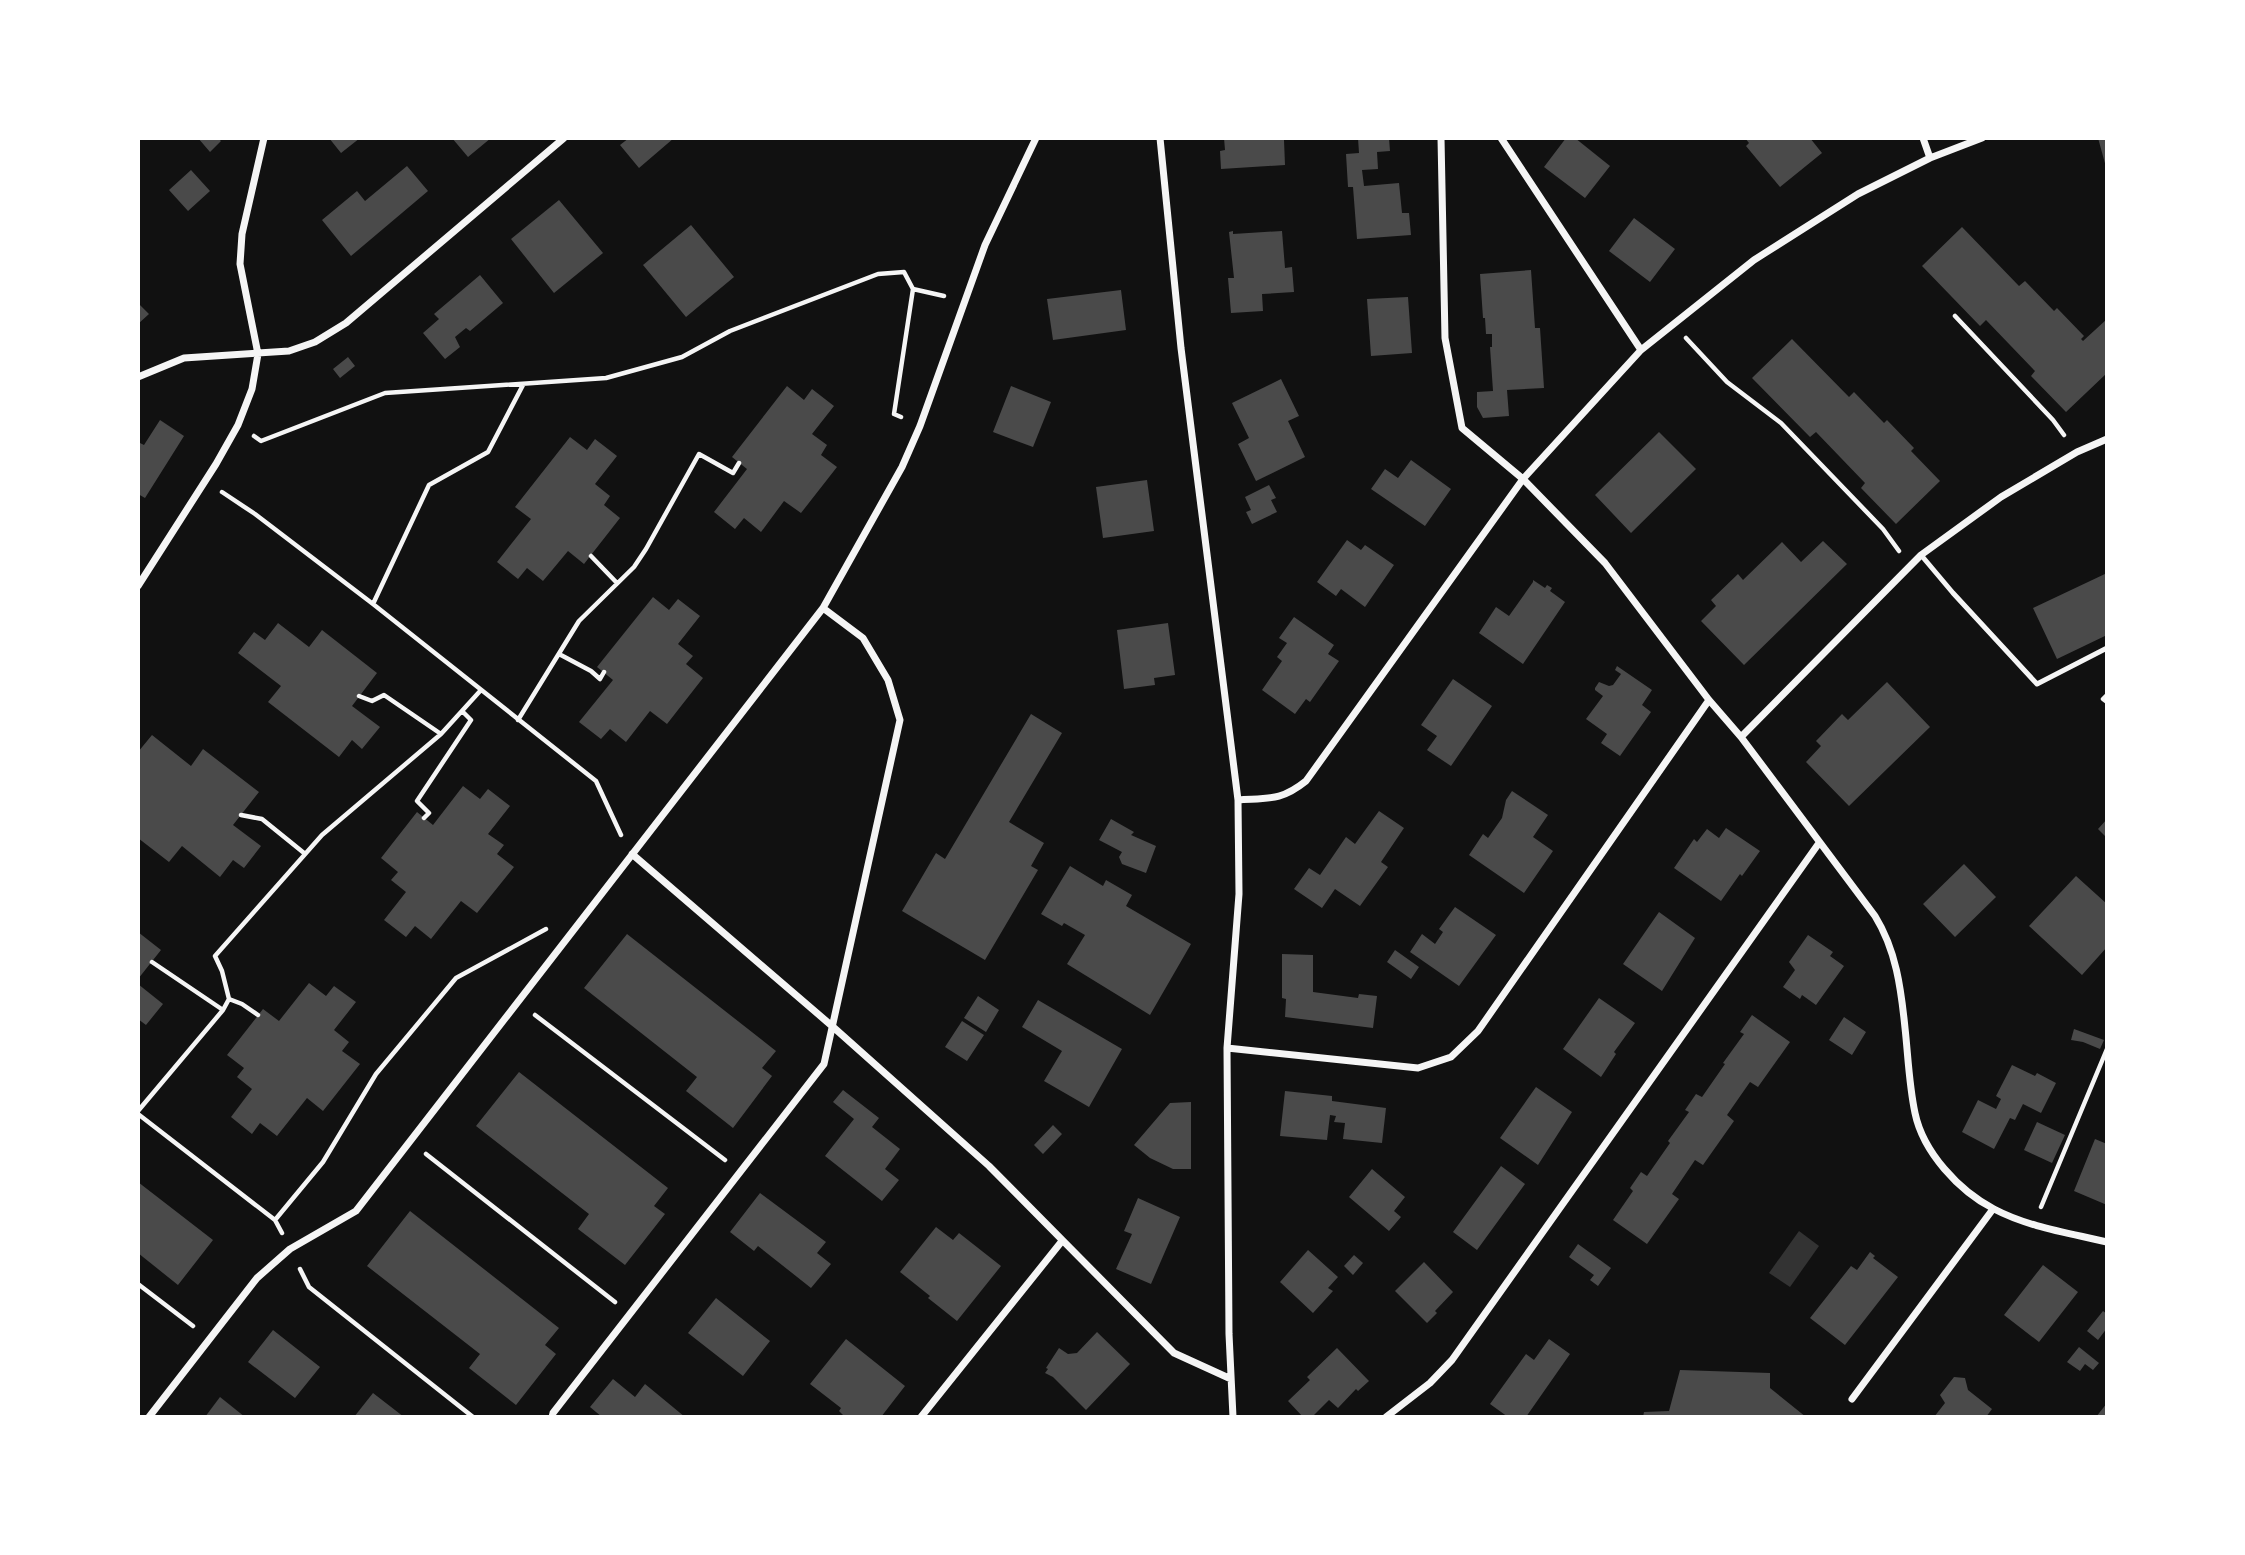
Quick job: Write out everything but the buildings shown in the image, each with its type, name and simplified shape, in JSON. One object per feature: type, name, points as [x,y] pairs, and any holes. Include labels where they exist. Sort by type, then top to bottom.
[{"type":"street","points":[[138,586],[216,464],[238,425],[252,389],[258,354],[240,264],[242,234],[264,138]]},
{"type":"street","points":[[138,377],[184,358],[289,351],[315,342],[346,323],[564,138]]},
{"type":"street","points":[[149,1417],[257,1278],[290,1249],[356,1211],[823,608],[902,467],[920,426],[985,246],[1036,138]]},
{"type":"street","points":[[1160,138],[1181,348],[1238,800],[1239,894],[1227,1048],[1233,1417]]},
{"type":"street","points":[[1441,138],[1445,338],[1462,428],[1523,479],[1605,563],[1709,700],[1741,737],[1886,934],[1898,973],[1915,1115],[1940,1164],[1966,1189],[1993,1209],[2029,1224],[2107,1242]]},
{"type":"street","points":[[1502,138],[1641,350]]},
{"type":"street","points":[[1923,138],[1930,158]]},
{"type":"street","points":[[1238,800],[1290,794],[1306,781],[1523,479],[1641,350],[1754,260],[1858,194],[1930,158],[1982,138]]},
{"type":"street","points":[[1741,737],[1921,555],[2001,497],[2077,452],[2107,439]]},
{"type":"street","points":[[552,1417],[629,1313],[824,1064],[900,720],[888,680],[863,638],[823,608]]},
{"type":"street","points":[[1227,1048],[1418,1068],[1451,1056],[1478,1031],[1709,700]]},
{"type":"street","points":[[1386,1417],[1430,1383],[1452,1360],[1819,843]]},
{"type":"street","points":[[632,855],[832,1026],[989,1166],[1174,1353],[1231,1379]]},
{"type":"street","points":[[1852,1399],[1993,1209]]},
{"type":"street","points":[[921,1417],[1062,1241]]},
{"type":"lane","points":[[1921,555],[2037,684],[2107,648]]},
{"type":"path","points":[[238,425],[261,441],[384,393],[606,378],[682,357],[730,331],[878,274],[904,272],[913,289],[894,414],[905,419]]},
{"type":"path","points":[[913,289],[948,297]]},
{"type":"path","points":[[1955,316],[2053,419],[2077,452]]},
{"type":"path","points":[[1674,324],[1727,382],[1790,433],[1883,529],[1909,566]]},
{"type":"path","points":[[373,604],[429,485],[488,452],[523,385]]},
{"type":"path","points":[[518,720],[579,621],[634,567],[699,454],[733,473],[739,463]]},
{"type":"path","points":[[222,492],[256,514],[373,604],[596,781],[632,855]]},
{"type":"path","points":[[591,556],[617,583]]},
{"type":"path","points":[[559,654],[591,671],[600,679],[604,672]]},
{"type":"path","points":[[473,1417],[309,1287],[275,1220],[138,1112],[223,1010],[229,999],[215,956],[322,835],[441,734],[481,690]]},
{"type":"path","points":[[359,696],[372,701],[384,695],[441,734]]},
{"type":"path","points":[[2107,695],[2103,699],[2107,702]]},
{"type":"path","points":[[424,818],[429,813],[417,801],[471,720],[463,712]]},
{"type":"path","points":[[241,814],[262,819],[304,853]]},
{"type":"path","points":[[275,1220],[323,1162],[376,1074],[456,978],[548,928]]},
{"type":"path","points":[[152,961],[223,1010]]},
{"type":"path","points":[[229,999],[242,1004],[258,1016]]},
{"type":"path","points":[[517,1002],[740,1172]]},
{"type":"path","points":[[2038,1216],[2107,1049]]},
{"type":"path","points":[[409,1142],[629,1313]]},
{"type":"path","points":[[138,1284],[194,1327]]},
{"type":"shaded area","points":[[1799,1231],[1819,1246],[1790,1287],[1769,1273]]}]
